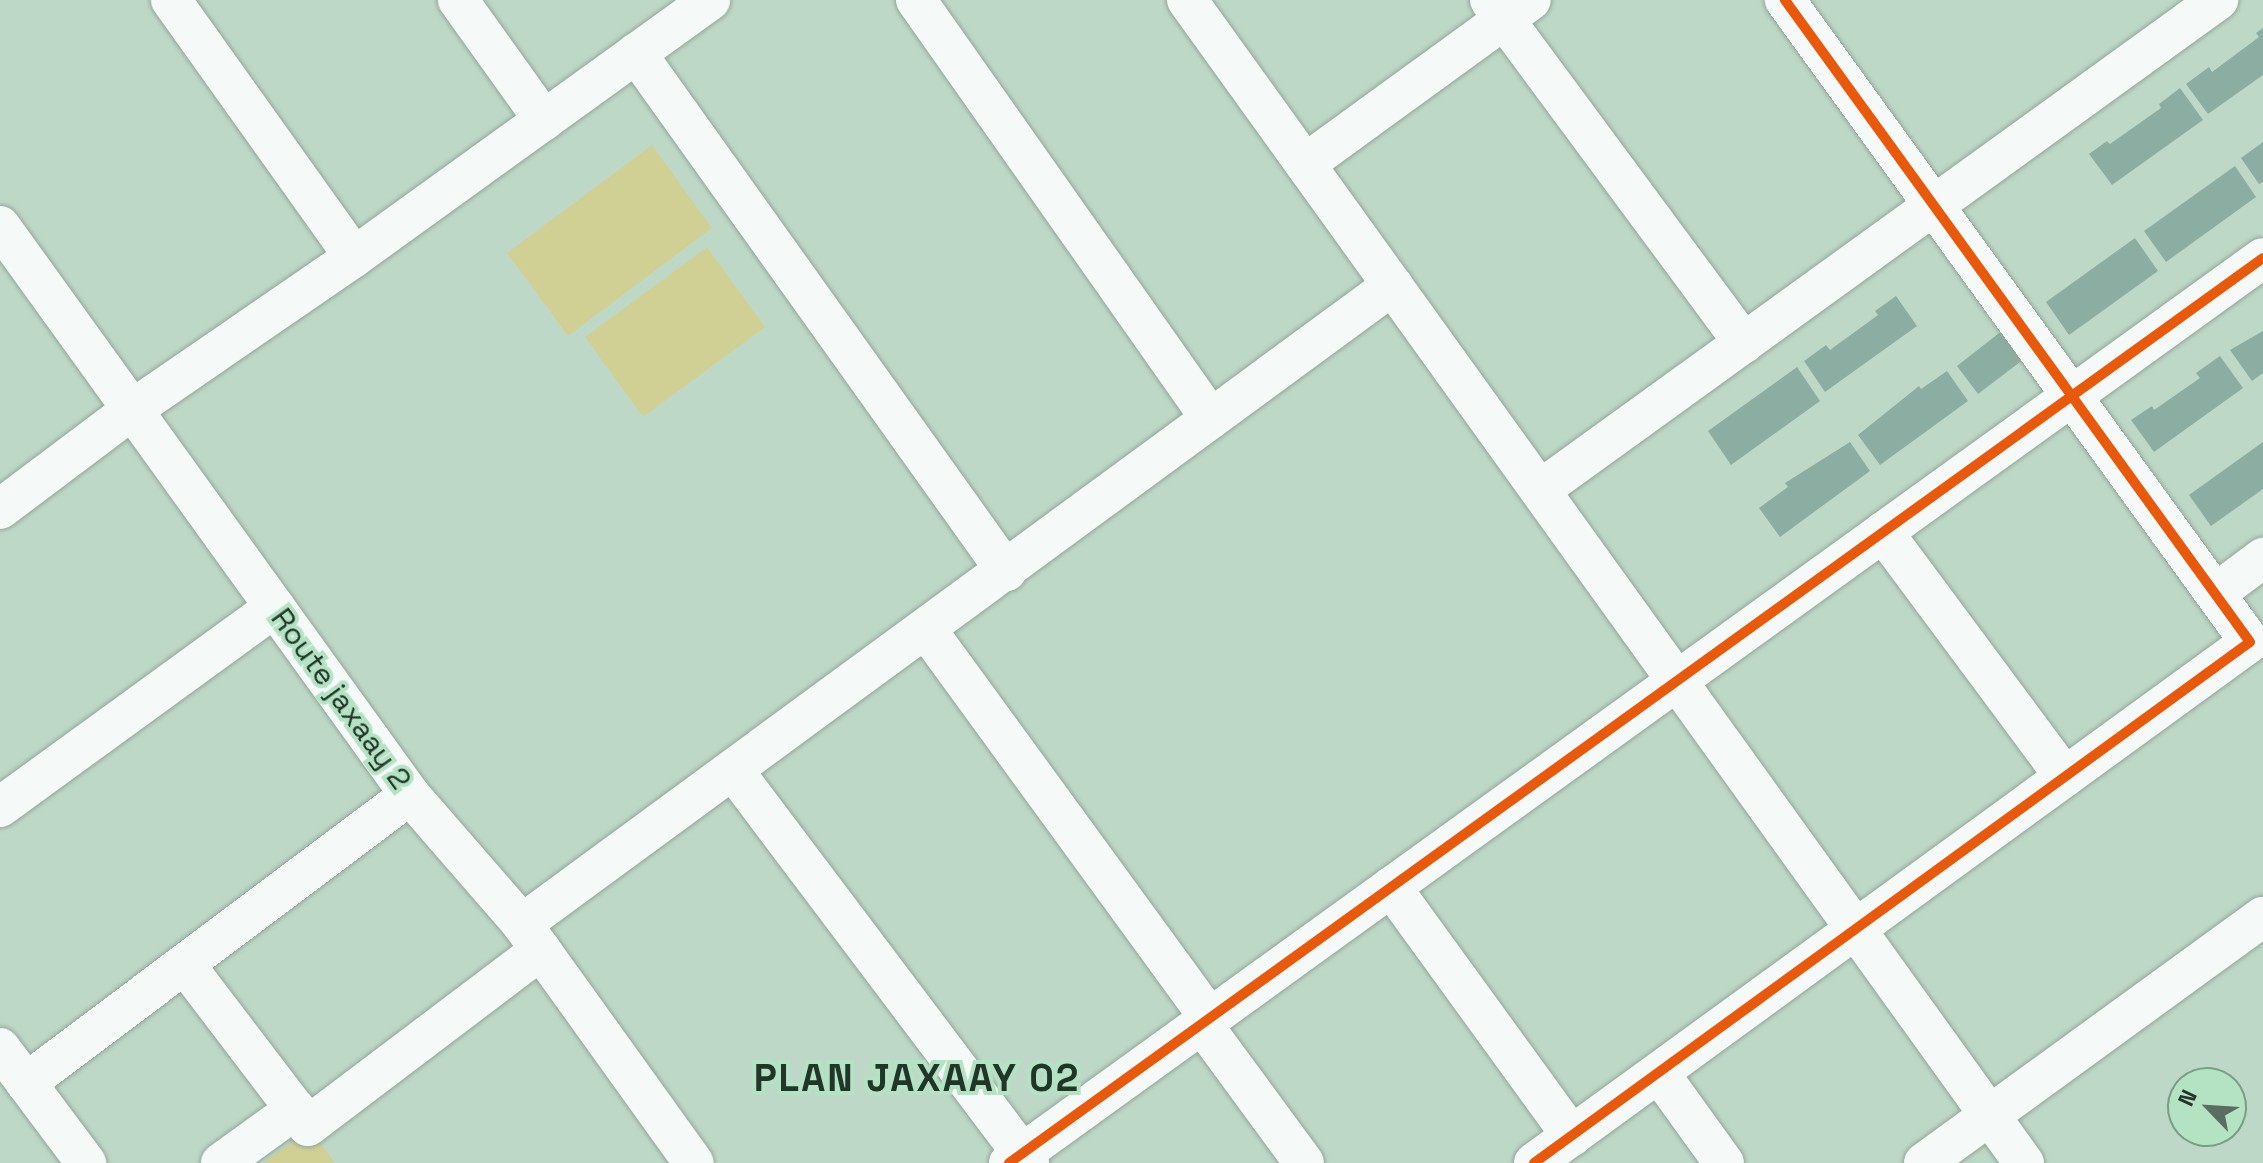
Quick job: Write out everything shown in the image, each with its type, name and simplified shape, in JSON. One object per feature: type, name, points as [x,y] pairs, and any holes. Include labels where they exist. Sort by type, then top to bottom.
[{"type":"street","points":[[171,0],[354,257]]},
{"type":"street","points":[[458,0],[544,120]]},
{"type":"street","points":[[0,509],[133,409],[354,257],[710,0]]},
{"type":"street","points":[[916,0],[1211,419]]},
{"type":"street","points":[[1187,0],[2024,1163]]},
{"type":"street","points":[[1540,490],[2218,0]]},
{"type":"street","points":[[1534,1163],[2250,642],[1934,205],[1794,3]]},
{"type":"street","points":[[1305,164],[1509,7],[1744,343]]},
{"type":"street","points":[[636,53],[1006,571]]},
{"type":"street","name":"Route jaxaay 2","points":[[0,226],[410,795],[531,937],[694,1163]]},
{"type":"street","points":[[733,770],[1020,1160],[1206,1021],[2263,258]]},
{"type":"street","points":[[186,966],[308,1126],[733,770],[1393,285]]},
{"type":"street","points":[[1883,532],[2065,777]]},
{"type":"street","points":[[2216,593],[2263,558]]},
{"type":"street","points":[[0,807],[275,607]]},
{"type":"street","points":[[926,629],[1304,1163]]},
{"type":"street","points":[[26,1083],[410,795]]},
{"type":"street","points":[[1391,887],[1572,1136]]},
{"type":"street","points":[[1924,1163],[2263,917]]},
{"type":"street","points":[[0,1048],[86,1163]]},
{"type":"street","points":[[1659,1073],[1724,1163]]},
{"type":"street","points":[[221,1163],[296,1109]]},
{"type":"shaded area","points":[[652,145],[712,228],[568,336],[507,253]]},
{"type":"shaded area","points":[[707,247],[765,327],[643,417],[585,337]]},
{"type":"shaded area","points":[[310,1129],[335,1163],[263,1163]]},
{"type":"building","points":[[2263,28],[2263,75],[2208,114],[2186,84],[2209,67],[2212,72],[2259,37],[2256,33]]},
{"type":"building","points":[[2180,88],[2203,120],[2112,185],[2089,154],[2107,141],[2110,144],[2161,108],[2159,104]]},
{"type":"building","points":[[2263,142],[2263,182],[2259,184],[2241,158]]},
{"type":"building","points":[[2235,166],[2256,197],[2166,262],[2144,231]]},
{"type":"building","points":[[2135,238],[2158,271],[2069,335],[2046,302]]},
{"type":"building","points":[[1896,296],[1917,326],[1825,392],[1804,361],[1826,345],[1830,350],[1878,315],[1875,311]]},
{"type":"building","points":[[2003,330],[2024,359],[1978,394],[1957,366]]},
{"type":"building","points":[[2263,331],[2263,373],[2252,381],[2230,350]]},
{"type":"building","points":[[2220,356],[2243,388],[2154,452],[2131,420],[2152,406],[2154,410],[2200,378],[2196,373]]},
{"type":"building","points":[[1797,367],[1820,401],[1731,465],[1708,431]]},
{"type":"building","points":[[1947,371],[1968,401],[1880,465],[1858,435],[1919,386],[1921,389]]},
{"type":"building","points":[[1850,442],[1870,471],[1780,537],[1759,508],[1788,487],[1785,483]]},
{"type":"building","points":[[2263,442],[2263,489],[2211,526],[2189,495]]},
{"type":"cycle path","points":[[1534,1163],[2250,642],[1785,0]]},
{"type":"cycle path","points":[[1009,1163],[2263,258]]},
{"type":"district","name":"PLAN JAXAAY 02","points":[[917,1079]]}]
